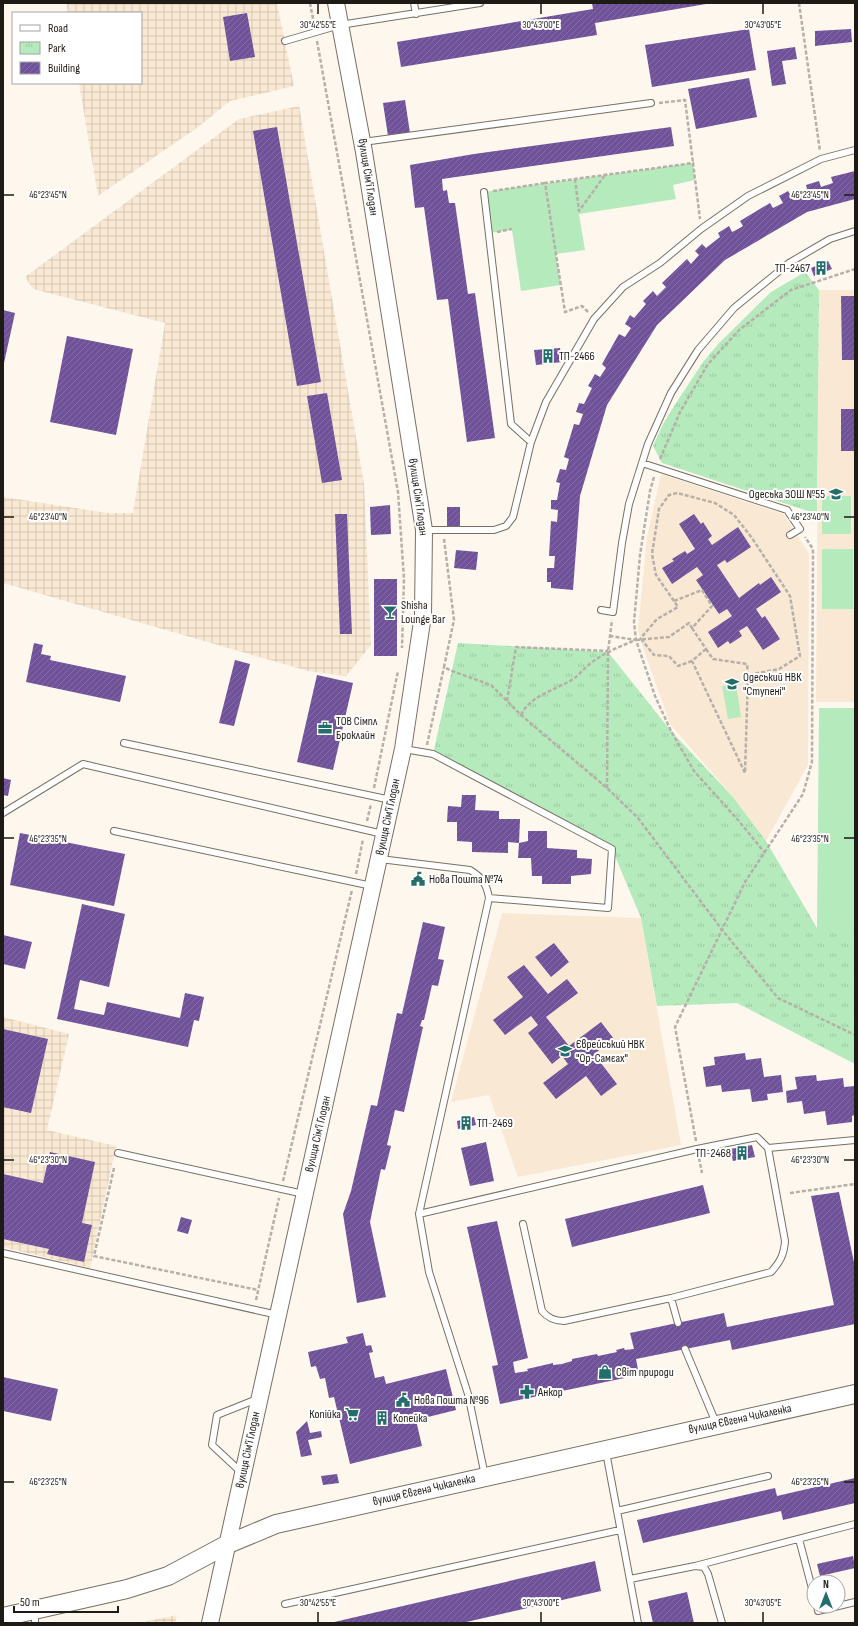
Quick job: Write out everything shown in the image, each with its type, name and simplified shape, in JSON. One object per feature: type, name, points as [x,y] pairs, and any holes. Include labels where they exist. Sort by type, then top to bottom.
[{"type":"main road","name":"вулиця Євгена Чикаленка","points":[[3,1617],[35,1617],[127,1590],[168,1576],[228,1544],[276,1524],[855,1394]]},
{"type":"street","name":"вулиця Сім'ї Глодан","points":[[210,1623],[392,800],[402,749],[423,615],[424,530],[362,142],[336,3]]},
{"type":"lane","points":[[414,3],[416,14]]},
{"type":"lane","points":[[285,41],[340,25],[480,3]]},
{"type":"lane","points":[[362,142],[651,103]]},
{"type":"lane","points":[[424,530],[494,530],[500,529],[510,522],[513,516],[531,442],[546,402],[594,319],[623,287],[660,263],[701,229],[748,196],[821,159],[855,150]]},
{"type":"lane","points":[[484,192],[511,424],[531,442]]},
{"type":"lane","points":[[601,610],[613,612],[624,528],[629,504],[648,444],[671,393],[698,350],[734,308],[789,263],[830,239],[855,231]]},
{"type":"lane","points":[[642,463],[787,510],[800,528],[790,535]]},
{"type":"lane","points":[[124,743],[392,800]]},
{"type":"lane","points":[[402,749],[434,754],[612,849],[608,908],[489,898]]},
{"type":"lane","points":[[3,813],[83,764],[384,834]]},
{"type":"lane","points":[[114,830],[373,887]]},
{"type":"lane","points":[[379,859],[470,870],[478,875],[484,882],[489,898],[419,1214],[429,1272],[468,1394],[485,1476]]},
{"type":"lane","points":[[419,1214],[697,1149],[757,1137],[768,1148],[785,1241],[784,1253],[779,1263],[771,1272],[671,1298],[564,1321],[552,1319],[542,1311],[523,1224]]},
{"type":"lane","points":[[768,1148],[855,1140]]},
{"type":"lane","points":[[118,1153],[304,1194]]},
{"type":"lane","points":[[3,1253],[278,1315]]},
{"type":"lane","points":[[671,1298],[678,1323]]},
{"type":"lane","points":[[685,1349],[716,1424]]},
{"type":"lane","points":[[243,1474],[212,1445],[217,1415],[260,1399]]},
{"type":"lane","points":[[605,1449],[638,1623]]},
{"type":"lane","points":[[617,1511],[768,1476]]},
{"type":"lane","points":[[630,1579],[695,1566],[855,1524]]},
{"type":"lane","points":[[285,1604],[620,1530]]},
{"type":"lane","points":[[798,1539],[808,1574]]},
{"type":"lane","points":[[695,1566],[704,1568],[708,1574],[722,1623]]},
{"type":"path","points":[[310,3],[398,492],[404,579],[402,654]]},
{"type":"path","points":[[799,3],[821,159]]},
{"type":"path","points":[[651,103],[685,100],[701,229]]},
{"type":"path","points":[[484,192],[693,163]]},
{"type":"path","points":[[575,179],[579,211],[605,175]]},
{"type":"path","points":[[546,183],[565,312],[582,306],[594,319]]},
{"type":"path","points":[[489,233],[512,229]]},
{"type":"path","points":[[765,853],[694,771],[671,731],[655,696],[636,640],[634,622],[640,555],[650,491],[656,468],[680,412],[708,364],[739,330],[791,290],[855,269]]},
{"type":"path","points":[[640,639],[657,619],[678,607],[656,575],[652,554],[659,509],[668,495],[677,493],[714,503],[734,515],[752,538],[790,596],[800,656],[779,669],[748,675]]},
{"type":"path","points":[[702,1173],[675,1027],[746,882],[803,794],[812,762],[813,549],[800,528]]},
{"type":"path","points":[[425,753],[454,620],[443,530]]},
{"type":"path","points":[[674,601],[702,590],[712,606],[692,628]]},
{"type":"path","points":[[607,788],[608,652],[613,612]]},
{"type":"path","points":[[521,715],[524,707],[547,691],[569,682],[608,652],[640,639],[669,637],[689,623],[713,659],[747,664],[746,773],[692,661]]},
{"type":"path","points":[[610,636],[636,640]]},
{"type":"path","points":[[640,639],[654,655],[668,656],[678,666],[692,661],[706,649]]},
{"type":"path","points":[[507,701],[516,647],[608,652]]},
{"type":"path","points":[[444,667],[492,685],[521,715],[607,788],[638,818],[723,931],[778,998],[855,1035]]},
{"type":"path","points":[[254,1309],[354,882],[399,669]]},
{"type":"path","points":[[114,1168],[94,1256],[258,1290]]},
{"type":"path","points":[[790,1193],[855,1184]]},
{"type":"shaded area","points":[[66,3],[277,3],[294,86],[230,101],[198,127],[98,196],[79,84],[142,84],[142,12],[68,12]]},
{"type":"shaded area","points":[[299,106],[364,484],[371,645],[346,676],[308,671],[3,583],[3,497],[108,513],[133,513],[165,323],[33,289],[25,277],[239,119]]},
{"type":"shaded area","name":"Одеська ЗОШ №55","points":[[819,290],[855,290],[855,702],[816,702]]},
{"type":"shaded area","name":"Одеський НВК \"Ступені\"","points":[[661,474],[783,514],[809,553],[808,765],[766,841],[733,797],[670,724],[642,645],[638,629],[647,537]]},
{"type":"shaded area","name":"Єврейський НВК \"Ор-Самєах\"","points":[[502,913],[641,918],[681,1145],[518,1177],[489,1095],[451,1102]]},
{"type":"shaded area","points":[[3,1017],[69,1034],[47,1130],[116,1146],[90,1268],[3,1247]]},
{"type":"shaded area","points":[[177,1615],[175,1623],[139,1623]]},
{"type":"green space","points":[[693,163],[695,180],[673,185],[676,199],[579,214],[585,250],[556,254],[561,285],[521,291],[512,230],[489,233],[484,192]]},
{"type":"green space","points":[[805,272],[819,290],[817,514],[662,463],[653,446],[663,424],[676,403],[703,362],[719,343],[771,292]]},
{"type":"green space","points":[[822,496],[851,496],[851,534],[822,534]]},
{"type":"green space","points":[[822,549],[853,549],[853,609],[822,609]]},
{"type":"green space","points":[[458,643],[608,652],[671,731],[733,797],[766,841],[817,928],[855,928],[855,1064],[737,1003],[657,1006],[641,918],[612,849],[433,754]]},
{"type":"green space","points":[[736,684],[741,717],[728,719],[722,686]]},
{"type":"green space","points":[[819,708],[855,708],[855,928],[817,928]]},
{"type":"building","points":[[592,3],[706,4],[595,23],[597,35],[401,67],[397,42],[593,9]]},
{"type":"building","points":[[247,13],[255,57],[230,61],[223,17]]},
{"type":"building","points":[[749,29],[756,70],[652,87],[645,45]]},
{"type":"building","points":[[851,29],[852,42],[815,46],[815,31]]},
{"type":"building","points":[[795,47],[797,59],[782,61],[786,84],[772,86],[767,51]]},
{"type":"building","points":[[749,78],[757,117],[696,129],[688,89]]},
{"type":"building","points":[[405,100],[410,133],[388,136],[383,103]]},
{"type":"building","points":[[277,127],[321,382],[297,386],[253,131]]},
{"type":"building","points":[[671,127],[674,146],[442,179],[443,191],[447,190],[449,203],[455,203],[468,294],[475,293],[495,438],[467,442],[448,299],[437,300],[424,207],[415,208],[410,165],[474,154]]},
{"type":"building","points":[[855,171],[855,199],[807,212],[725,260],[657,325],[607,405],[580,496],[573,590],[551,588],[551,582],[547,582],[547,568],[554,568],[555,556],[549,556],[551,521],[557,522],[558,510],[551,509],[551,500],[557,500],[560,483],[556,482],[560,469],[566,470],[569,459],[564,457],[574,424],[579,425],[583,414],[576,412],[579,403],[584,404],[592,388],[588,386],[595,374],[600,377],[606,368],[602,364],[619,334],[625,337],[631,328],[625,324],[630,315],[634,318],[646,304],[643,301],[653,291],[657,296],[666,287],[662,283],[687,259],[691,264],[699,255],[695,251],[702,244],[706,248],[720,237],[718,233],[729,226],[732,232],[738,229],[743,226],[740,221],[770,203],[773,208],[783,203],[779,196],[788,191],[791,196],[807,189],[806,185],[819,181],[821,187],[833,183],[831,177]]},
{"type":"building","name":"ТП-2467","points":[[828,261],[832,269],[814,276],[811,268]]},
{"type":"building","points":[[841,296],[855,296],[855,360],[842,360]]},
{"type":"building","points":[[3,310],[15,313],[4,363],[3,363]]},
{"type":"building","points":[[67,336],[133,349],[116,435],[50,422]]},
{"type":"building","name":"ТП-2466","points":[[560,348],[562,362],[536,365],[534,350]]},
{"type":"building","points":[[327,393],[342,480],[322,483],[307,396]]},
{"type":"building","points":[[841,409],[855,409],[855,451],[841,451]]},
{"type":"building","points":[[390,505],[391,534],[371,535],[370,507]]},
{"type":"building","points":[[447,507],[460,507],[460,527],[447,527]]},
{"type":"building","points":[[335,514],[347,514],[352,634],[340,634]]},
{"type":"building","points":[[694,514],[701,524],[703,522],[712,536],[708,539],[712,545],[738,527],[751,547],[727,563],[725,560],[717,565],[739,598],[759,583],[760,585],[771,577],[781,592],[756,609],[762,618],[765,616],[780,639],[763,650],[747,626],[739,631],[742,636],[730,644],[728,641],[718,648],[708,632],[732,616],[727,609],[719,614],[696,580],[703,575],[697,567],[672,584],[662,568],[674,561],[672,559],[685,551],[687,554],[695,549],[679,524]]},
{"type":"building","points":[[456,550],[478,552],[476,570],[454,568]]},
{"type":"building","points":[[374,579],[397,579],[397,656],[374,656]]},
{"type":"building","points":[[34,643],[43,645],[41,654],[51,656],[50,660],[126,676],[120,702],[26,682]]},
{"type":"building","points":[[235,660],[250,664],[234,726],[219,723]]},
{"type":"building","points":[[317,675],[353,683],[333,770],[297,762]]},
{"type":"building","points":[[3,778],[11,780],[8,796],[3,795]]},
{"type":"building","points":[[462,795],[476,795],[475,810],[499,811],[499,819],[520,819],[519,843],[508,842],[508,853],[472,852],[472,842],[457,841],[457,822],[447,822],[448,806],[461,807]]},
{"type":"building","points":[[528,831],[547,831],[547,848],[577,850],[577,858],[592,859],[591,874],[571,876],[571,884],[542,884],[542,876],[532,876],[531,858],[518,858],[519,843],[528,841]]},
{"type":"building","points":[[20,833],[125,854],[114,906],[10,885]]},
{"type":"building","points":[[82,904],[125,914],[109,987],[80,980],[74,1009],[104,1015],[107,1002],[180,1018],[185,993],[204,997],[199,1021],[194,1020],[188,1047],[57,1019]]},
{"type":"building","points":[[423,922],[445,927],[438,959],[444,960],[438,986],[432,985],[424,1020],[422,1020],[420,1026],[423,1027],[404,1112],[395,1110],[387,1145],[391,1146],[385,1170],[381,1169],[370,1222],[386,1297],[357,1303],[343,1214],[351,1191],[371,1105],[377,1106],[397,1013],[402,1014]]},
{"type":"building","points":[[3,935],[32,942],[25,969],[3,964]]},
{"type":"building","points":[[554,943],[569,962],[551,977],[535,957]]},
{"type":"building","points":[[524,965],[548,994],[567,979],[578,993],[546,1017],[569,1046],[601,1022],[614,1039],[594,1054],[617,1084],[601,1096],[586,1076],[556,1099],[543,1083],[568,1064],[562,1056],[552,1064],[528,1033],[538,1025],[531,1016],[505,1035],[493,1020],[523,997],[507,977]]},
{"type":"building","points":[[3,1029],[48,1039],[31,1113],[3,1107]]},
{"type":"building","points":[[745,1053],[746,1060],[761,1058],[764,1077],[781,1075],[783,1092],[767,1094],[768,1100],[752,1102],[750,1089],[722,1092],[721,1085],[706,1087],[703,1067],[715,1065],[714,1057]]},
{"type":"building","points":[[816,1075],[817,1081],[843,1078],[844,1087],[855,1086],[855,1115],[852,1116],[852,1122],[827,1125],[825,1111],[804,1114],[802,1101],[787,1103],[786,1091],[797,1089],[795,1077]]},
{"type":"building","name":"ТП-2469","points":[[474,1117],[476,1125],[458,1129],[457,1121]]},
{"type":"building","points":[[486,1142],[494,1181],[470,1186],[461,1148]]},
{"type":"building","name":"ТП-2468","points":[[752,1145],[755,1157],[733,1161],[730,1149]]},
{"type":"building","points":[[50,1152],[95,1162],[82,1223],[92,1225],[84,1262],[47,1254],[49,1249],[3,1239],[3,1174],[43,1183]]},
{"type":"building","points":[[703,1185],[710,1213],[572,1247],[565,1219]]},
{"type":"building","points":[[839,1192],[855,1267],[855,1324],[732,1350],[730,1340],[636,1359],[639,1375],[500,1404],[492,1366],[498,1365],[467,1227],[497,1221],[528,1358],[513,1362],[515,1373],[528,1371],[527,1369],[553,1363],[553,1365],[562,1364],[572,1361],[572,1359],[617,1352],[616,1350],[624,1348],[625,1350],[634,1349],[630,1333],[724,1313],[727,1327],[834,1305],[811,1196]]},
{"type":"building","points":[[181,1217],[192,1220],[188,1234],[177,1231]]},
{"type":"building","name":"Копейка","points":[[363,1333],[366,1346],[371,1345],[373,1352],[369,1353],[375,1378],[384,1376],[386,1384],[446,1369],[456,1410],[416,1420],[422,1446],[350,1464],[334,1397],[329,1398],[325,1378],[320,1379],[316,1366],[311,1367],[308,1352],[348,1343],[346,1337]]},
{"type":"building","points":[[3,1377],[58,1389],[51,1421],[3,1411]]},
{"type":"building","points":[[307,1421],[310,1433],[321,1431],[322,1437],[308,1440],[312,1455],[301,1457],[296,1432]]},
{"type":"building","points":[[337,1474],[339,1483],[323,1485],[321,1476]]},
{"type":"building","points":[[855,1478],[855,1503],[783,1520],[781,1511],[643,1543],[637,1520],[775,1488],[777,1496]]},
{"type":"building","points":[[853,1556],[855,1568],[829,1574],[820,1574],[817,1564]]},
{"type":"building","points":[[595,1561],[601,1591],[462,1623],[330,1623]]},
{"type":"building","points":[[687,1592],[694,1623],[653,1623],[648,1601]]},
{"type":"place","name":"ТП-2467","points":[[821,268]]},
{"type":"place","name":"ТП-2466","points":[[548,356]]},
{"type":"place","name":"Одеська ЗОШ №55","points":[[836,494]]},
{"type":"place","name":"Shisha Lounge Bar","points":[[390,612]]},
{"type":"place","name":"Одеський НВК \"Ступені\"","points":[[732,684]]},
{"type":"place","name":"ТОВ Сімпл Броклайн","points":[[325,728]]},
{"type":"place","name":"Нова Пошта №74","points":[[418,879]]},
{"type":"place","name":"Єврейський НВК \"Ор-Самєах\"","points":[[565,1051]]},
{"type":"place","name":"ТП-2469","points":[[466,1123]]},
{"type":"place","name":"ТП-2468","points":[[742,1153]]},
{"type":"place","name":"Світ природи","points":[[605,1372]]},
{"type":"place","name":"Анкор","points":[[527,1392]]},
{"type":"place","name":"Нова Пошта №96","points":[[403,1400]]},
{"type":"place","name":"Копійка","points":[[352,1414]]},
{"type":"place","name":"Копейка","points":[[382,1418]]}]
